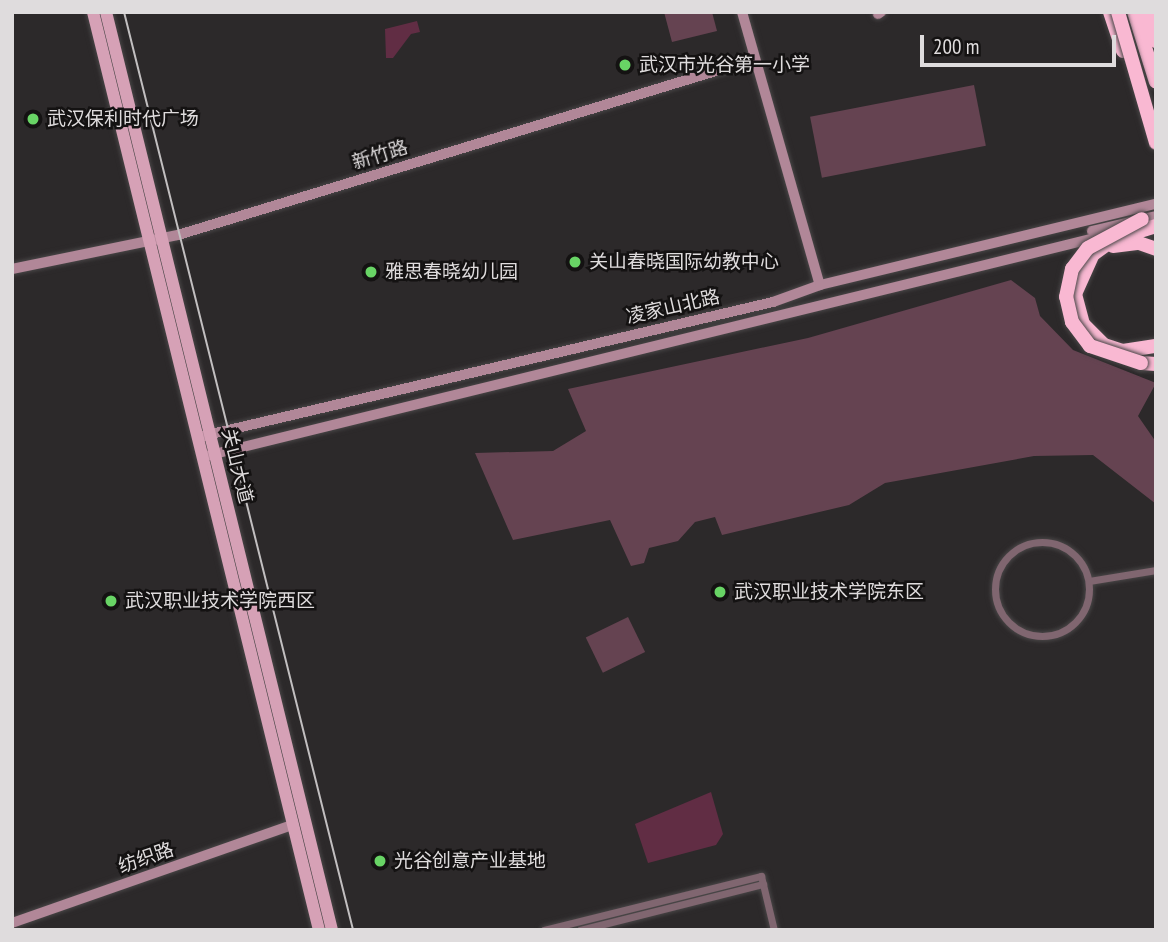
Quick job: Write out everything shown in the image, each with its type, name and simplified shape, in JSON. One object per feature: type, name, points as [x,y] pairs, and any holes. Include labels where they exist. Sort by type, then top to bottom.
[{"type":"highway","points":[[1110,12],[1156,143]]},
{"type":"highway","points":[[1117,12],[1147,116]]},
{"type":"highway","points":[[1134,12],[1156,82]]},
{"type":"highway","points":[[1146,12],[1156,41]]},
{"type":"highway","points":[[1152,221],[1114,239],[1093,254],[1075,293],[1088,332],[1114,349],[1156,346]]},
{"type":"highway","points":[[1152,221],[1088,248],[1072,269],[1066,297],[1072,322],[1090,346],[1127,362],[1156,364]]},
{"type":"highway","points":[[1093,254],[1128,243],[1156,249]]},
{"type":"main road","name":"关山大道","points":[[93,12],[155,239]]},
{"type":"main road","name":"关山大道","points":[[106,12],[155,239],[203,436],[332,930]]},
{"type":"main road","points":[[742,12],[820,285]]},
{"type":"main road","points":[[1117,12],[1156,136]]},
{"type":"main road","points":[[1139,12],[1156,64]]},
{"type":"main road","name":"新竹路","points":[[12,269],[155,239],[755,59]]},
{"type":"main road","name":"凌家山北路","points":[[203,436],[773,302],[820,285],[1156,204]]},
{"type":"main road","points":[[773,302],[800,303],[1152,221]]},
{"type":"main road","points":[[208,455],[1152,221]]},
{"type":"main road","name":"关山大道","points":[[208,455],[292,825],[319,930]]},
{"type":"main road","name":"纺织路","points":[[12,923],[292,825]]},
{"type":"street","points":[[1033,542],[1069,550],[1089,582],[1083,613],[1058,634],[1025,634],[1011,626],[995,599],[998,569],[1013,552],[1033,542]]},
{"type":"street","points":[[1089,582],[1156,570]]},
{"type":"street","points":[[544,930],[762,880]]},
{"type":"street","points":[[580,930],[762,880]]},
{"type":"street","points":[[762,880],[774,930]]},
{"type":"shaded area","points":[[664,12],[712,12],[717,31],[672,42]]},
{"type":"shaded area","points":[[417,21],[420,32],[411,34],[393,58],[386,58],[385,29]]},
{"type":"shaded area","points":[[974,85],[986,146],[822,178],[810,117]]},
{"type":"shaded area","points":[[1011,280],[1035,298],[1040,316],[1073,350],[1156,383],[1138,416],[1156,442],[1156,504],[1093,455],[1034,456],[885,483],[849,505],[722,535],[715,517],[695,522],[678,541],[649,548],[644,563],[631,566],[610,520],[513,540],[475,453],[553,451],[586,431],[568,389],[808,338]]},
{"type":"shaded area","points":[[628,617],[645,652],[603,673],[586,638]]},
{"type":"shaded area","points":[[711,792],[723,834],[716,845],[648,863],[635,824]]},
{"type":"tram line","points":[[124,12],[353,930]]},
{"type":"place","name":"武汉市光谷第一小学","points":[[625,65]]},
{"type":"place","name":"武汉保利时代广场","points":[[33,119]]},
{"type":"place","name":"关山春晓国际幼教中心","points":[[575,262]]},
{"type":"place","name":"雅思春晓幼儿园","points":[[371,272]]},
{"type":"place","name":"武汉职业技术学院东区","points":[[720,592]]},
{"type":"place","name":"武汉职业技术学院西区","points":[[111,601]]},
{"type":"place","name":"光谷创意产业基地","points":[[380,861]]}]
